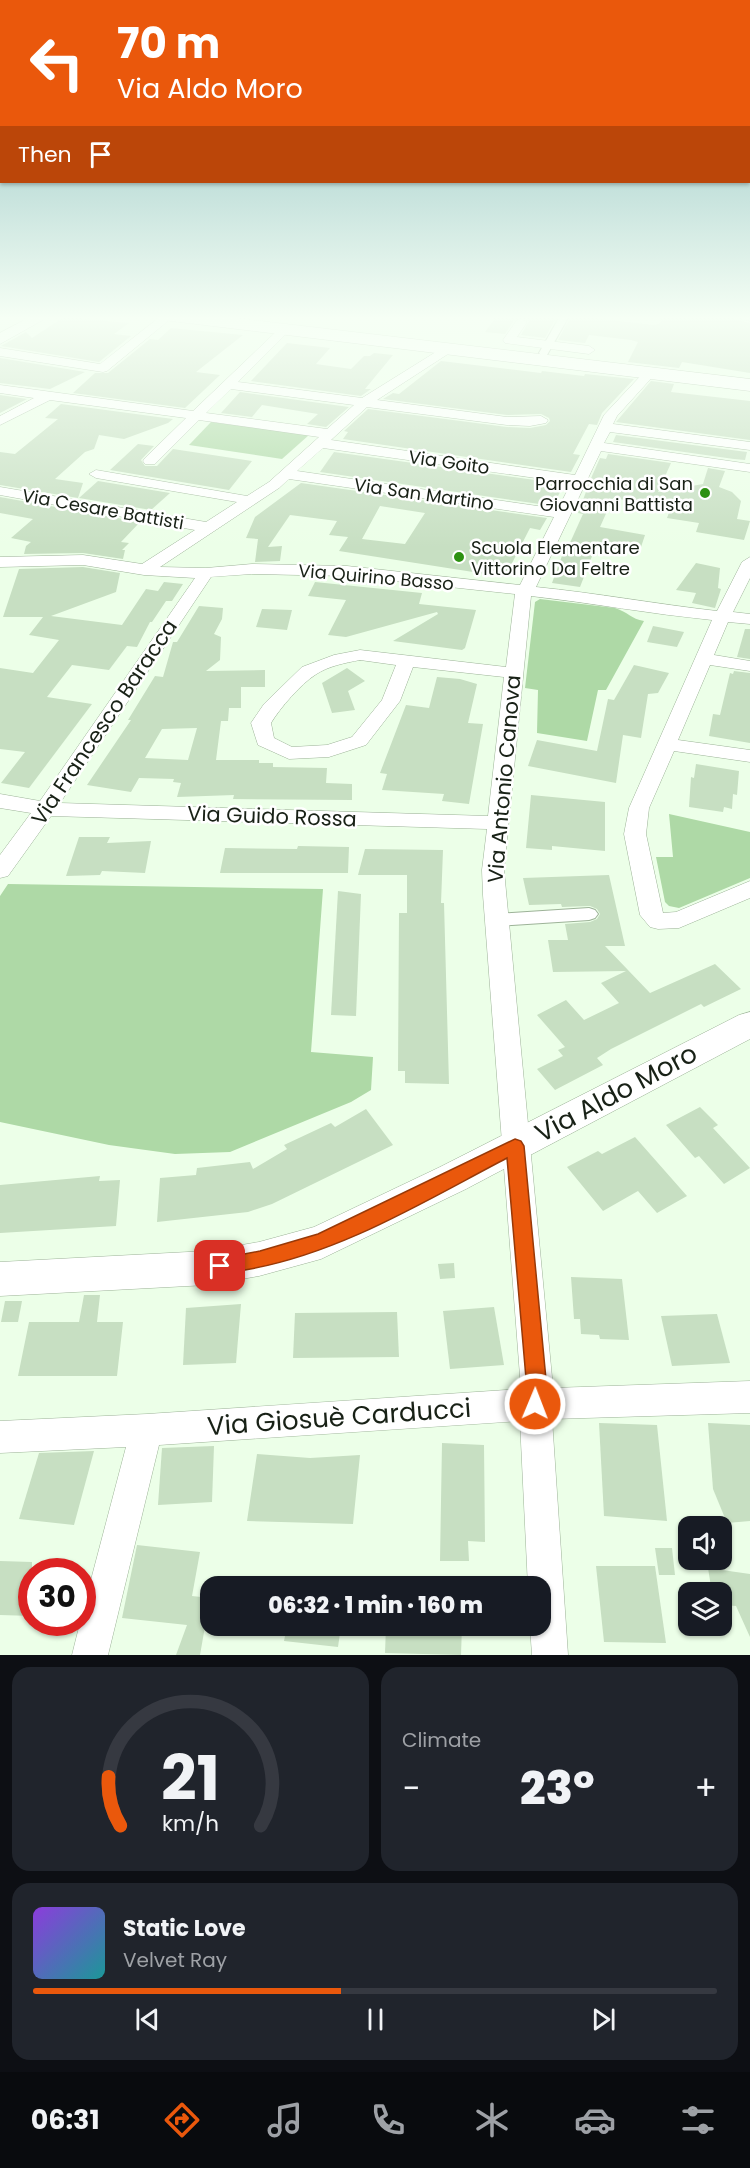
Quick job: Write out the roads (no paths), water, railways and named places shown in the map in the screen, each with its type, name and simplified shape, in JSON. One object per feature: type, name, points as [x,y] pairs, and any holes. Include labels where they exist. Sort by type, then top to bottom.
[{"type":"street","name":"Via Goito","points":[[28,393],[197,416],[578,480]]},
{"type":"street","points":[[150,460],[220,393]]},
{"type":"street","points":[[294,393],[530,423],[542,420]]},
{"type":"street","name":"Via Cesare Battisti","points":[[144,570],[250,501],[286,474],[365,402],[379,393]]},
{"type":"street","name":"Via Antonio Canova","points":[[550,1655],[535,1404],[537,1390],[515,1146],[512,1086],[495,920],[493,870],[523,597],[604,427],[630,393]]},
{"type":"street","points":[[0,421],[47,396]]},
{"type":"street","points":[[604,427],[750,446]]},
{"type":"street","points":[[595,446],[750,468]]},
{"type":"street","points":[[96,474],[250,501]]},
{"type":"street","name":"Via San Martino","points":[[286,474],[562,514]]},
{"type":"street","name":"Via Cesare Battisti","points":[[0,491],[206,528]]},
{"type":"street","name":"Via Quirino Basso","points":[[0,562],[83,561],[144,570],[206,573],[252,569],[347,571],[584,597],[651,609],[750,619]]},
{"type":"street","points":[[750,562],[722,617],[639,808],[634,834],[651,915],[658,921],[679,920],[750,889]]},
{"type":"street","name":"Via Francesco Baracca","points":[[0,871],[206,573]]},
{"type":"street","points":[[406,661],[391,701],[359,741],[329,751],[289,753],[265,741],[261,723],[271,708],[308,671],[334,660],[360,655],[514,673]]},
{"type":"street","points":[[704,659],[750,666]]},
{"type":"street","points":[[667,744],[750,756]]},
{"type":"street","name":"Via Guido Rossa","points":[[0,801],[45,809],[498,823]]},
{"type":"street","points":[[495,920],[589,914]]},
{"type":"street","name":"Via Aldo Moro","points":[[0,1279],[207,1268],[298,1250],[345,1232],[750,1024]]},
{"type":"street","name":"Via Giosuè Carducci","points":[[0,1437],[147,1430],[535,1404],[750,1397]]},
{"type":"street","points":[[90,1655],[147,1430]]},
{"type":"place","name":"Parrocchia di San Giovanni Battista","points":[[705,493]]},
{"type":"place","name":"Scuola Elementare Vittorino Da Feltre","points":[[459,557]]}]
